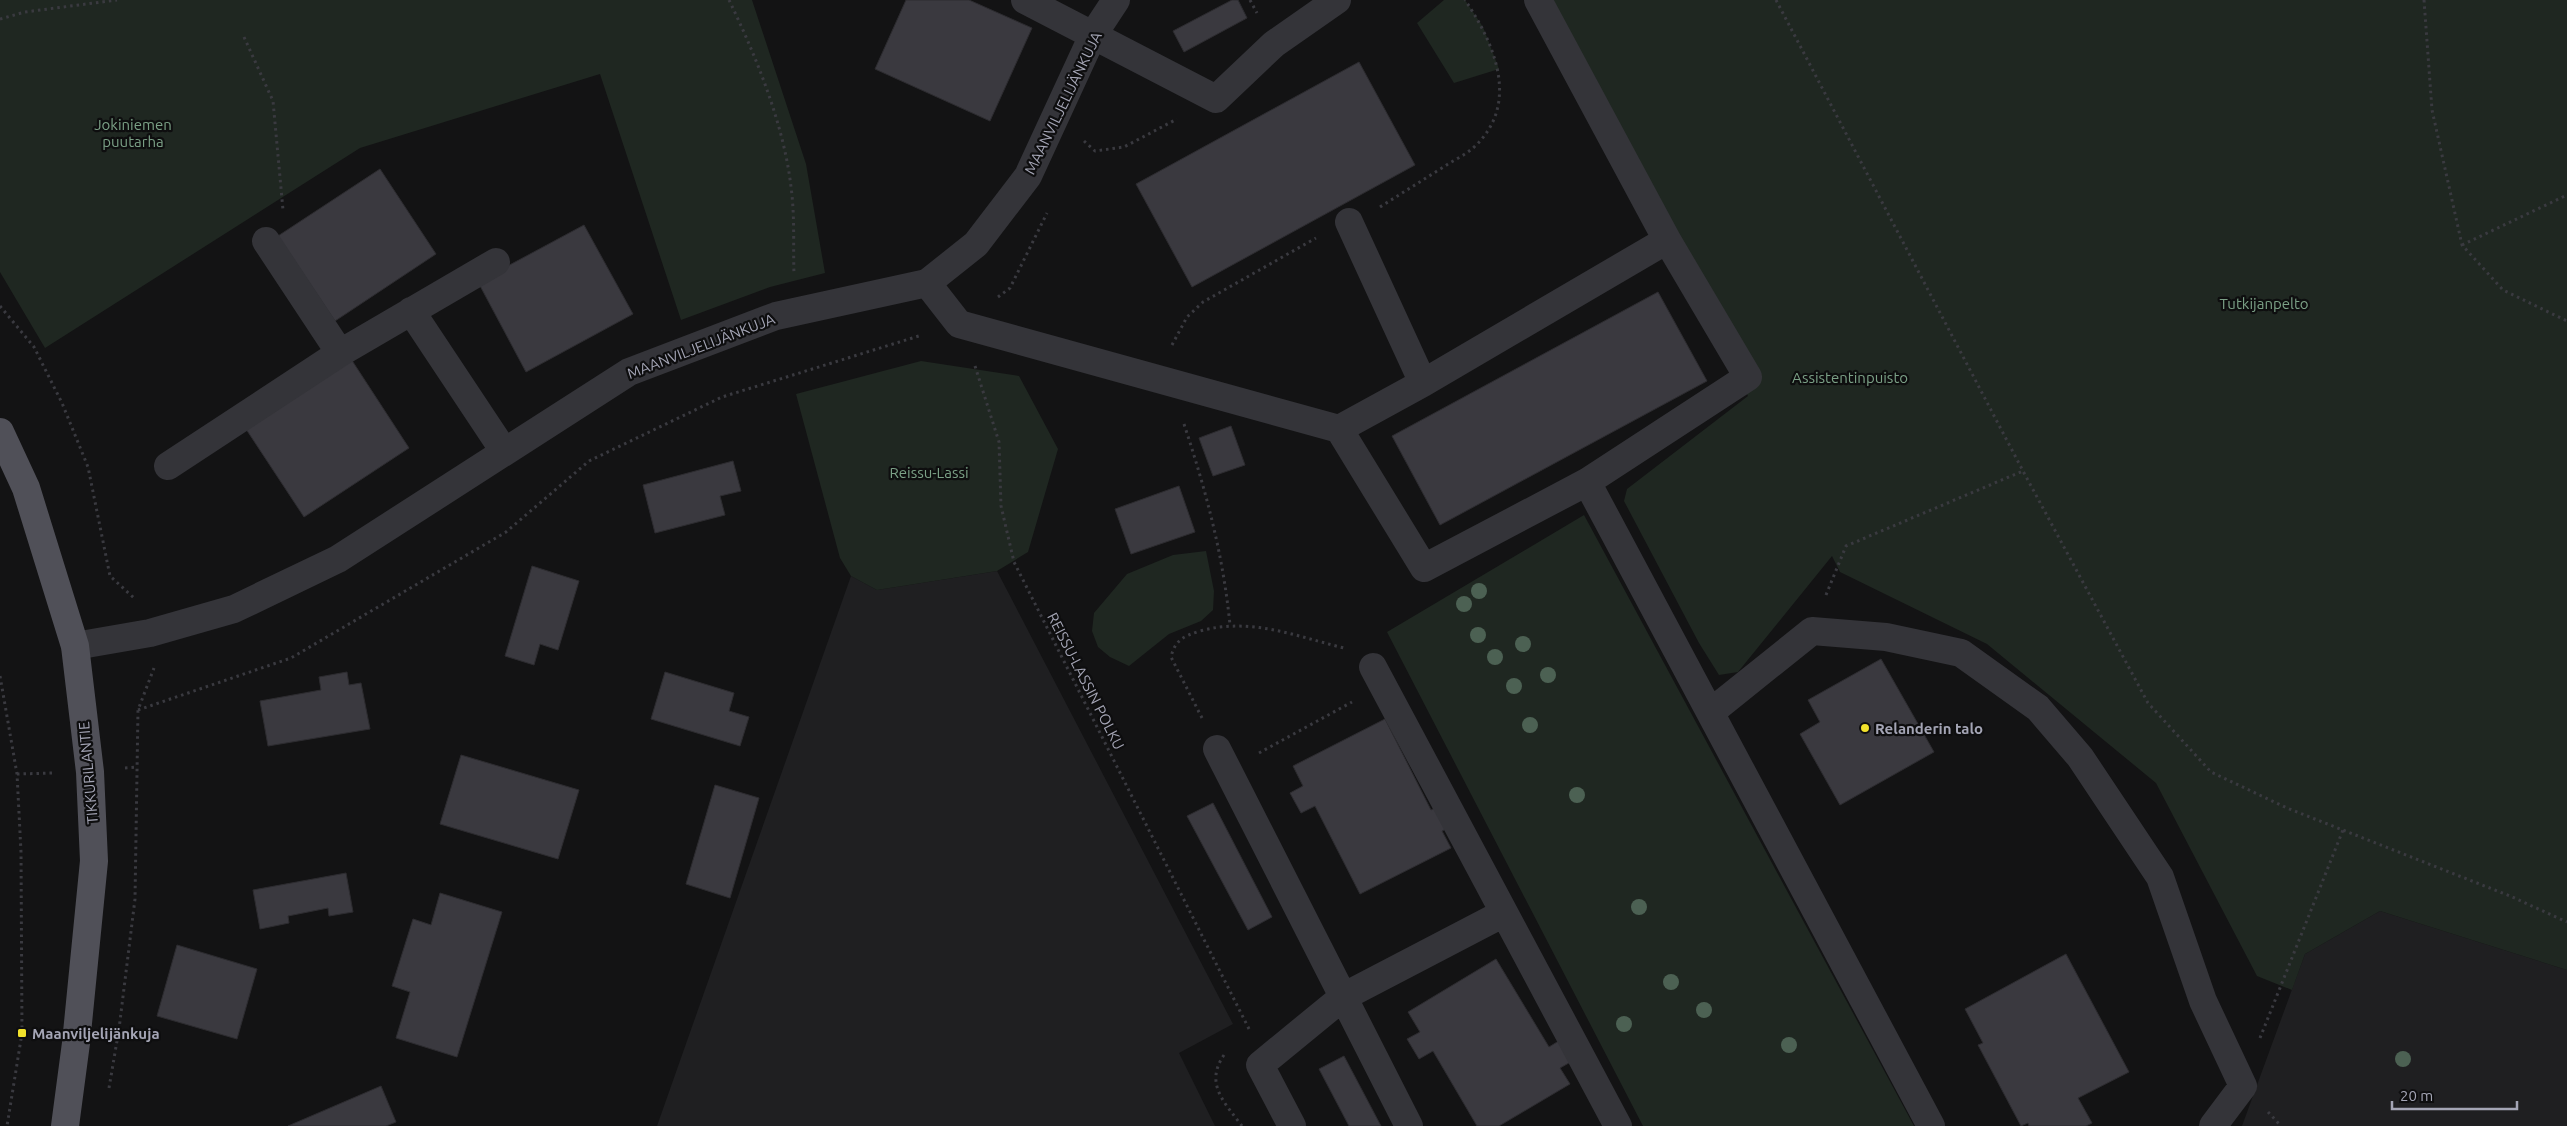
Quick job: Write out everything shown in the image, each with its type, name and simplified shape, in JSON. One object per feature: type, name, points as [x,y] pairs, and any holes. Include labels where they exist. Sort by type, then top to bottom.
[{"type":"main road","name":"TIKKURILANTIE","points":[[0,432],[26,488],[75,646],[90,772],[94,861],[76,1043],[65,1126]]},
{"type":"street","points":[[1025,0],[1216,98],[1274,44],[1337,0]]},
{"type":"street","name":"MAANVILJELIJÄNKUJA","points":[[75,646],[150,633],[234,609],[338,559],[630,372],[776,316],[927,283],[976,244],[1028,176],[1093,35],[1116,0]]},
{"type":"street","points":[[1339,429],[1424,568],[1587,482],[1748,376],[1667,240],[1538,0]]},
{"type":"street","points":[[1349,222],[1423,383]]},
{"type":"street","points":[[927,283],[959,324],[1162,382],[1339,429],[1423,383],[1667,240]]},
{"type":"street","points":[[266,242],[340,353]]},
{"type":"street","points":[[168,466],[340,353],[496,262]]},
{"type":"street","points":[[411,312],[504,451]]},
{"type":"street","points":[[1587,482],[1931,1126]]},
{"type":"street","points":[[1711,712],[1812,631],[1886,637],[1961,653],[2038,708],[2080,757],[2160,877],[2203,1001],[2243,1086],[2213,1126]]},
{"type":"street","points":[[1378,676],[1618,1126]]},
{"type":"street","points":[[1222,759],[1409,1126]]},
{"type":"street","points":[[1292,1126],[1260,1064],[1343,997],[1504,913]]},
{"type":"path","points":[[0,19],[25,12],[117,0]]},
{"type":"path","points":[[729,0],[753,49],[786,156],[792,188],[794,283],[792,312]]},
{"type":"path","points":[[1375,210],[1473,148],[1490,129],[1500,93],[1499,69],[1483,26],[1465,0]]},
{"type":"path","points":[[1776,0],[2023,471],[2148,703],[2211,772],[2287,808],[2545,910],[2567,922]]},
{"type":"path","points":[[2424,0],[2432,110],[2462,245],[2503,290],[2567,321]]},
{"type":"path","points":[[244,37],[273,101],[284,208],[266,242]]},
{"type":"path","points":[[1084,141],[1095,151],[1124,147],[1216,98]]},
{"type":"path","points":[[1079,149],[1088,132]]},
{"type":"path","points":[[2462,245],[2567,195]]},
{"type":"path","points":[[138,710],[291,658],[506,532],[589,461],[722,397],[959,324],[1010,288],[1049,210]]},
{"type":"path","points":[[1230,625],[1226,586],[1208,499],[1162,382],[1187,317],[1203,302],[1301,245]]},
{"type":"path","name":"REISSU-LASSIN POLKU","points":[[959,324],[986,396],[999,442],[1001,506],[1014,562],[1249,1029]]},
{"type":"path","points":[[1812,631],[1846,546],[2023,471]]},
{"type":"path","points":[[1248,624],[1349,649],[1363,655],[1378,676],[1222,759],[1171,657],[1174,644],[1185,636],[1230,625],[1248,624]]},
{"type":"path","points":[[0,676],[17,774],[21,852],[22,1032],[7,1126]]},
{"type":"path","points":[[2243,1086],[2271,1010],[2343,830]]},
{"type":"shaded area","points":[[997,571],[1233,1024],[1179,1053],[1215,1126],[657,1126],[851,576],[877,590]]},
{"type":"shaded area","points":[[2380,911],[2567,970],[2567,1126],[2242,1126],[2305,954]]},
{"type":"green space","name":"Jokiniemen puutarha","points":[[0,0],[752,0],[806,164],[825,273],[770,287],[681,320],[600,74],[360,148],[45,348],[0,272]]},
{"type":"green space","points":[[1444,0],[1465,0],[1483,27],[1499,69],[1454,83],[1417,23]]},
{"type":"green space","name":"Tutkijanpelto","points":[[1527,0],[2567,0],[2567,970],[2380,911],[2305,954],[2292,990],[2257,976],[2156,783],[1987,644],[1840,572],[1832,556],[1738,672],[1719,675],[1699,643],[1624,501],[1627,489],[1748,396],[1646,204]]},
{"type":"green space","name":"Reissu-Lassi","points":[[921,361],[1019,376],[1058,449],[1028,552],[997,571],[877,590],[851,576],[840,558],[796,394]]},
{"type":"green space","points":[[1584,515],[1914,1126],[1643,1126],[1387,632]]},
{"type":"green space","points":[[1206,551],[1214,591],[1213,610],[1201,621],[1169,634],[1129,666],[1110,657],[1098,647],[1092,631],[1094,613],[1127,574],[1173,555]]},
{"type":"building","points":[[906,0],[969,0],[1032,28],[990,121],[875,69]]},
{"type":"building","points":[[1232,0],[1238,0],[1247,18],[1184,52],[1173,31]]},
{"type":"building","points":[[1359,62],[1415,165],[1192,287],[1136,184]]},
{"type":"building","points":[[380,169],[436,254],[335,321],[278,236]]},
{"type":"building","points":[[584,225],[633,314],[526,372],[478,282]]},
{"type":"building","points":[[1658,292],[1707,381],[1440,525],[1392,436]]},
{"type":"building","points":[[351,359],[409,448],[304,517],[246,429]]},
{"type":"building","points":[[1231,426],[1245,465],[1213,476],[1199,438]]},
{"type":"building","points":[[733,461],[741,491],[720,496],[725,515],[655,533],[643,485]]},
{"type":"building","points":[[1179,486],[1195,532],[1131,554],[1115,509]]},
{"type":"building","points":[[532,566],[579,581],[558,650],[540,644],[534,665],[505,656]]},
{"type":"building","name":"Relanderin talo","points":[[1881,659],[1934,752],[1840,805],[1800,734],[1820,722],[1808,700]]},
{"type":"building","points":[[347,672],[349,685],[361,683],[370,729],[268,746],[260,701],[321,690],[319,677]]},
{"type":"building","points":[[665,672],[734,693],[729,711],[749,717],[740,746],[651,719]]},
{"type":"building","points":[[1385,719],[1431,810],[1445,803],[1456,824],[1442,831],[1451,848],[1360,894],[1315,806],[1301,813],[1290,793],[1303,786],[1293,766]]},
{"type":"building","points":[[461,755],[579,790],[558,859],[440,824]]},
{"type":"building","points":[[715,785],[759,798],[730,898],[686,884]]},
{"type":"building","points":[[1213,803],[1272,917],[1248,930],[1187,816]]},
{"type":"building","points":[[346,873],[353,912],[329,916],[328,908],[288,916],[289,923],[260,929],[253,890]]},
{"type":"building","points":[[440,893],[502,912],[457,1057],[396,1038],[410,992],[392,986],[413,919],[431,925]]},
{"type":"building","points":[[177,945],[257,969],[237,1039],[157,1016]]},
{"type":"building","points":[[2066,954],[2129,1072],[2078,1098],[2092,1123],[2086,1126],[2029,1126],[2028,1123],[2021,1126],[1978,1045],[1983,1043],[1965,1009]]},
{"type":"building","points":[[1496,959],[1549,1047],[1562,1039],[1574,1060],[1560,1068],[1570,1084],[1499,1126],[1477,1126],[1433,1051],[1419,1059],[1407,1039],[1420,1032],[1408,1012]]},
{"type":"building","points":[[1344,1056],[1381,1126],[1349,1126],[1319,1069]]},
{"type":"building","points":[[381,1086],[396,1122],[386,1126],[288,1126]]},
{"type":"place","name":"Relanderin talo","points":[[1865,728]]},
{"type":"place","name":"Maanviljelijänkuja","points":[[22,1033]]},
{"type":"park label","name":"Assistentinpuisto","points":[[1850,377]]}]
